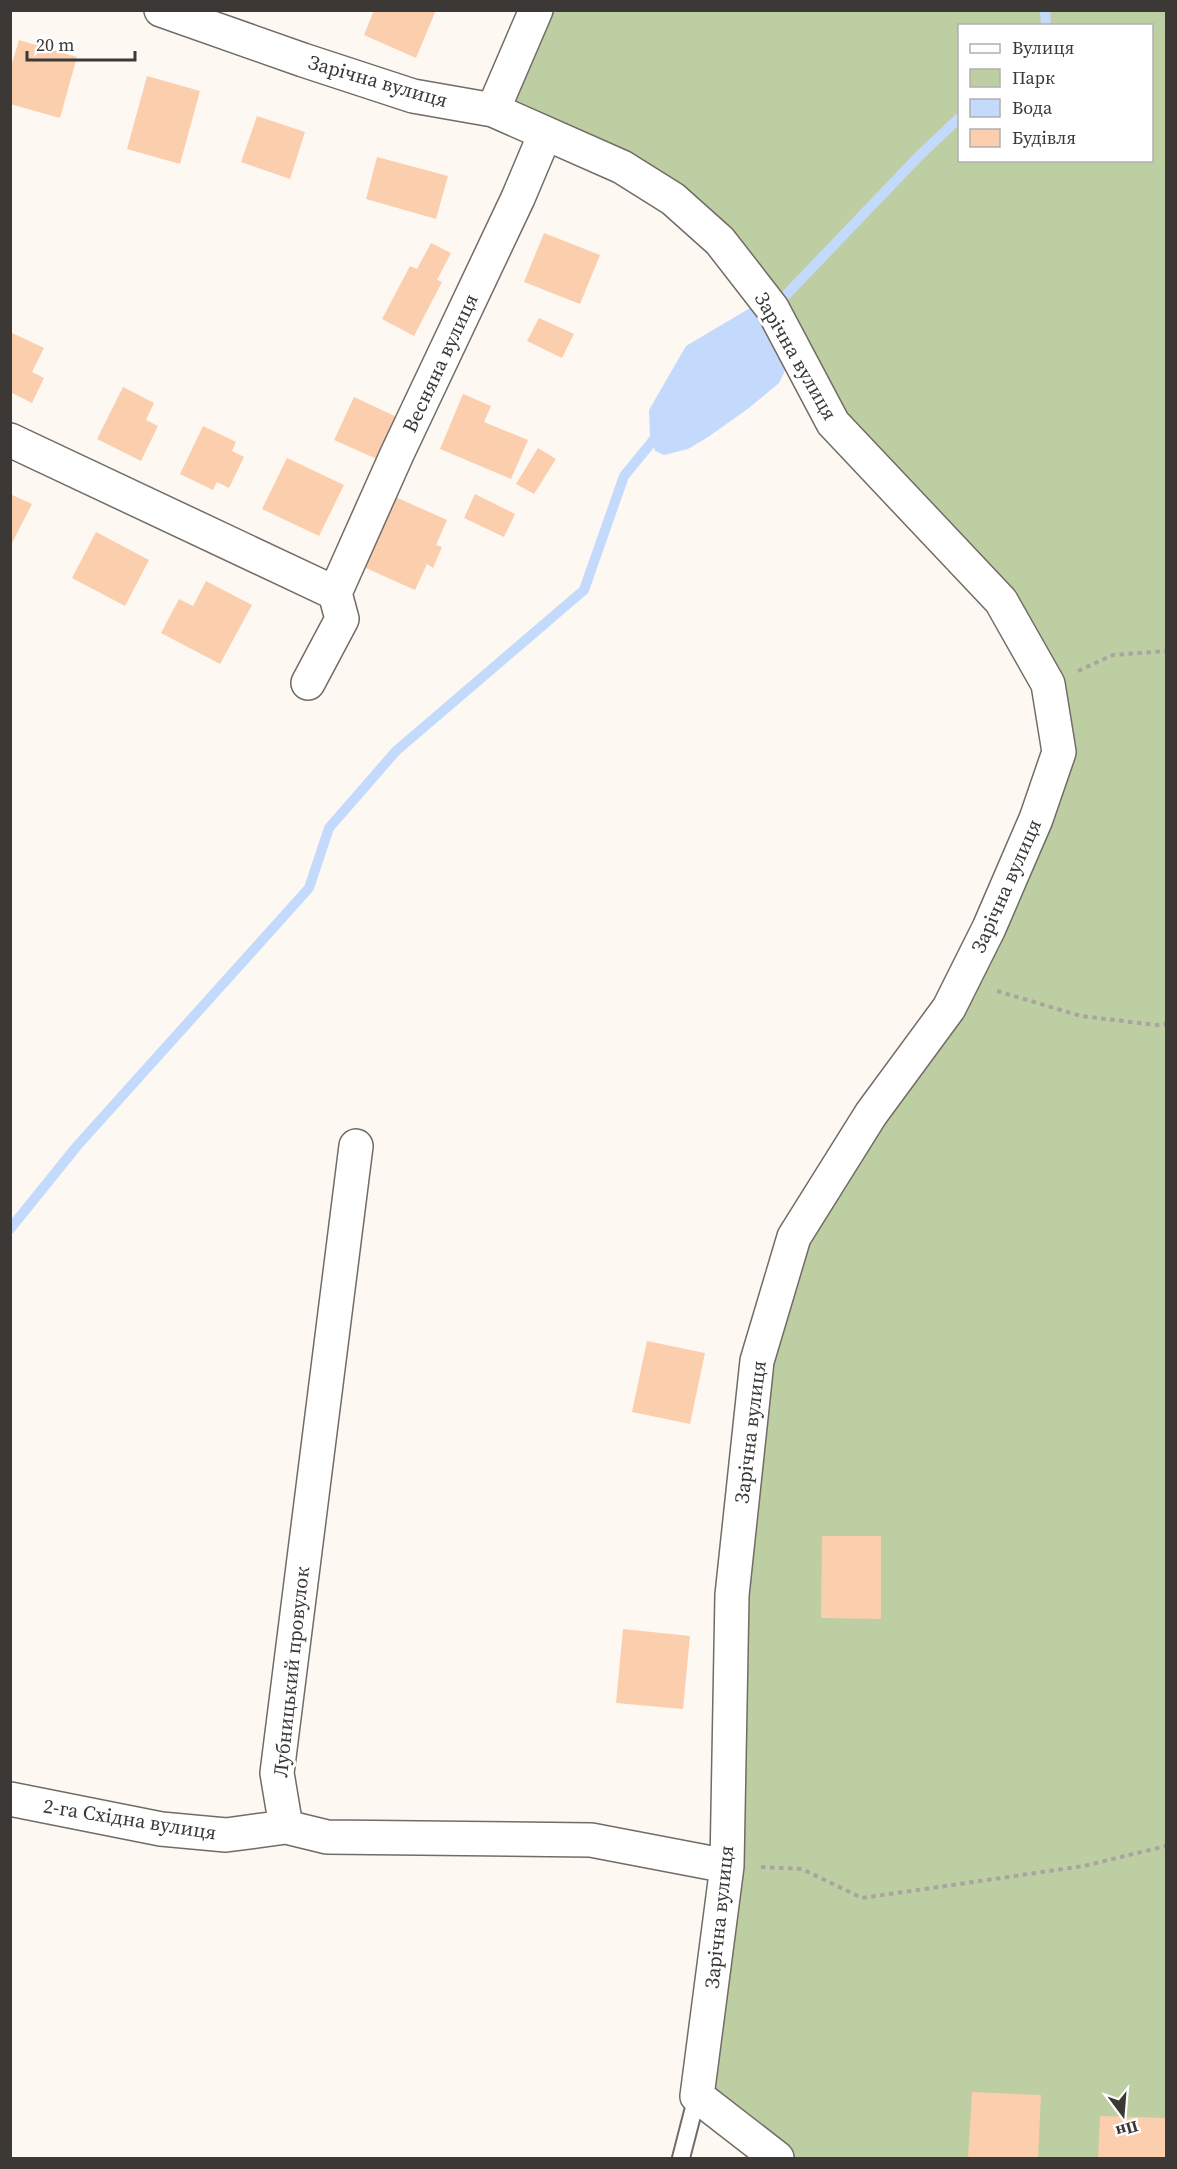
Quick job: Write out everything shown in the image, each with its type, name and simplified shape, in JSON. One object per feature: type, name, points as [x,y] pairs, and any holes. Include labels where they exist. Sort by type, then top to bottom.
[{"type":"street","name":"Зарічна вулиця","points":[[161,10],[414,96],[493,110],[622,167],[674,199],[720,241],[772,308],[833,423],[1001,601],[1048,684],[1059,752],[1036,819],[989,928],[949,1008],[871,1114],[794,1237],[757,1361],[732,1595],[727,1866],[697,2096]]},
{"type":"street","points":[[493,110],[537,10]]},
{"type":"street","name":"Весняна вулиця","points":[[335,592],[397,453],[518,198],[545,134]]},
{"type":"street","points":[[10,440],[335,592],[342,619],[308,683]]},
{"type":"street","name":"Лубницький провулок","points":[[286,1827],[277,1773],[356,1146]]},
{"type":"street","name":"2-га Східна вулиця","points":[[10,1799],[161,1829],[226,1835],[286,1827]]},
{"type":"street","points":[[286,1827],[327,1837],[591,1840],[727,1866]]},
{"type":"street","points":[[697,2096],[777,2158]]},
{"type":"lane","points":[[681,2158],[697,2096]]},
{"type":"path","points":[[1048,684],[1113,655],[1167,651]]},
{"type":"path","points":[[963,981],[1081,1016],[1156,1025],[1167,1024]]},
{"type":"path","points":[[727,1866],[802,1869],[862,1898],[1084,1866],[1167,1846]]},
{"type":"green space","points":[[536,11],[1166,11],[1166,2158],[777,2158],[697,2096],[732,1595],[794,1237],[949,1008],[1059,752],[1001,601],[833,423],[720,241],[493,110]]},
{"type":"water","points":[[760,307],[789,362],[779,383],[749,408],[688,449],[664,455],[655,451],[650,437],[649,410],[686,346],[750,308]]},
{"type":"building","points":[[374,10],[436,10],[416,58],[364,35]]},
{"type":"building","points":[[19,40],[77,57],[60,118],[10,104],[10,70]]},
{"type":"building","points":[[147,76],[200,91],[180,164],[127,149]]},
{"type":"building","points":[[257,116],[305,132],[290,179],[241,162]]},
{"type":"building","points":[[377,157],[448,176],[436,219],[366,199]]},
{"type":"building","points":[[544,233],[600,255],[580,304],[524,282]]},
{"type":"building","points":[[431,243],[451,253],[437,280],[442,282],[414,336],[382,319],[410,266],[417,269]]},
{"type":"building","points":[[539,318],[574,334],[562,358],[527,341]]},
{"type":"building","points":[[10,332],[44,348],[32,372],[44,378],[32,403],[10,392]]},
{"type":"building","points":[[123,387],[154,403],[146,420],[158,426],[141,461],[97,439]]},
{"type":"building","points":[[463,394],[491,406],[484,422],[528,440],[511,479],[440,449]]},
{"type":"building","points":[[354,397],[399,418],[379,460],[334,440]]},
{"type":"building","points":[[203,426],[236,442],[232,451],[244,457],[229,488],[217,482],[213,490],[180,474]]},
{"type":"building","points":[[538,448],[556,459],[534,494],[516,484]]},
{"type":"building","points":[[287,458],[344,485],[319,536],[262,509]]},
{"type":"building","points":[[10,494],[32,504],[10,547]]},
{"type":"building","points":[[475,494],[515,514],[504,537],[464,518]]},
{"type":"building","points":[[391,495],[447,520],[436,545],[442,547],[433,568],[427,564],[415,590],[359,565]]},
{"type":"building","points":[[96,532],[149,560],[125,606],[72,578]]},
{"type":"building","points":[[206,581],[252,605],[220,664],[161,633],[179,599],[193,606]]},
{"type":"building","points":[[647,1341],[705,1353],[690,1424],[632,1412]]},
{"type":"building","points":[[822,1536],[881,1536],[881,1619],[821,1618]]},
{"type":"building","points":[[623,1629],[690,1636],[683,1709],[616,1703]]},
{"type":"building","points":[[972,2092],[1041,2095],[1038,2158],[968,2158]]},
{"type":"building","points":[[1100,2116],[1166,2118],[1165,2158],[1098,2158]]},
{"type":"waterway","points":[[1045,10],[1046,24]]},
{"type":"waterway","points":[[786,295],[920,155],[958,119]]},
{"type":"waterway","points":[[10,1229],[77,1146],[309,888],[329,828],[396,751],[584,590],[624,476],[660,432]]}]
